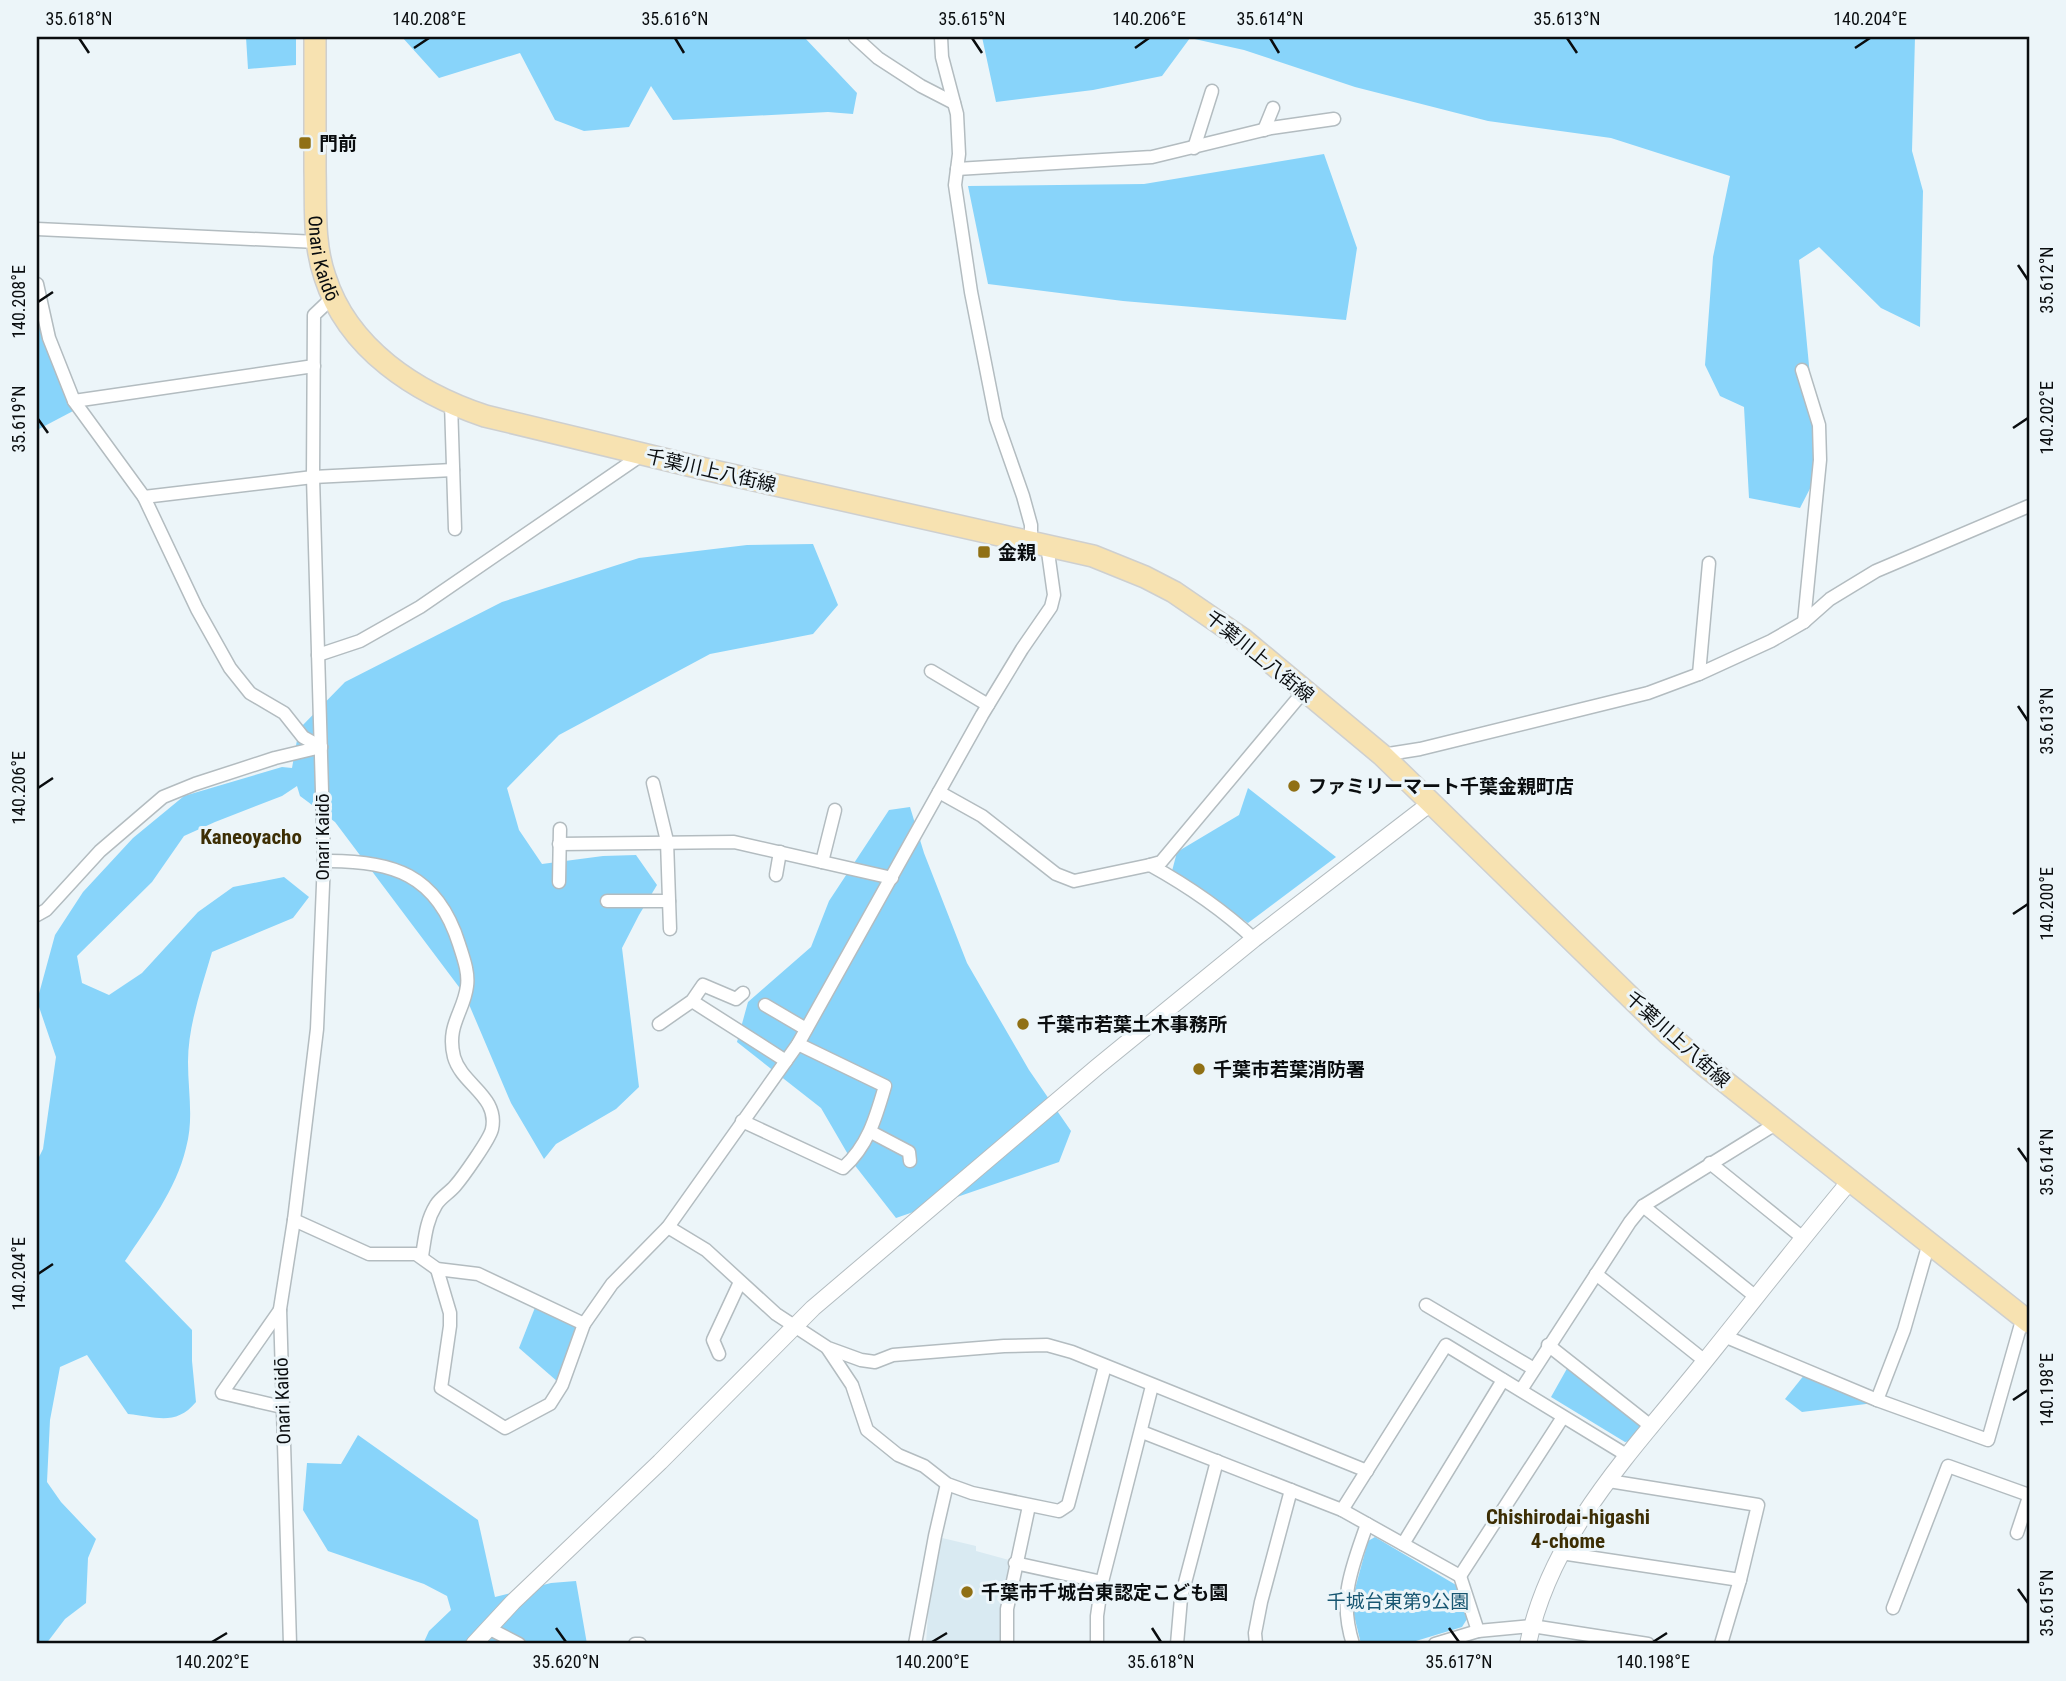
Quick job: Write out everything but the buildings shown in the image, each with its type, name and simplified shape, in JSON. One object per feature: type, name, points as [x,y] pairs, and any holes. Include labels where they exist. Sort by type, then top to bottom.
[{"type":"main road","name":"Onari Kaidō","points":[[315,37],[317,242],[325,278],[333,298]]},
{"type":"main road","name":"千葉川上八街線","points":[[333,298],[363,342],[388,366],[405,379],[451,403],[485,416],[863,505],[1039,543],[1102,560],[1174,592],[1221,622],[1382,755],[1668,1034],[2026,1319]]},
{"type":"street","points":[[855,37],[878,58],[921,86],[954,103]]},
{"type":"street","points":[[294,1220],[369,1254],[416,1254],[437,1269],[450,1313],[441,1388],[505,1428],[550,1404],[562,1385],[584,1324],[612,1284],[668,1227],[798,1044],[988,705],[1051,607],[1054,595],[988,388],[955,185],[958,132],[954,103],[942,57],[941,37]]},
{"type":"street","points":[[1194,148],[1212,91]]},
{"type":"street","points":[[1264,130],[1273,108]]},
{"type":"street","points":[[957,169],[1152,157],[1264,130],[1334,119]]},
{"type":"street","points":[[37,229],[317,242]]},
{"type":"street","points":[[37,285],[49,338],[74,401],[144,497],[197,609],[230,668],[250,693],[284,713],[303,737],[321,747]]},
{"type":"street","name":"Onari Kaidō","points":[[290,1644],[280,1309],[294,1220],[317,1029],[324,861],[313,477],[314,315],[333,298]]},
{"type":"street","points":[[74,401],[314,366]]},
{"type":"street","points":[[1802,370],[1819,425],[1820,460],[1804,622]]},
{"type":"street","points":[[451,403],[455,529]]},
{"type":"street","points":[[318,655],[360,641],[420,607],[643,454]]},
{"type":"street","points":[[144,497],[313,477],[453,470]]},
{"type":"street","points":[[1382,755],[1420,749],[1648,693],[1699,674],[1771,641],[1804,622],[1830,599],[1876,570],[2029,506]]},
{"type":"street","points":[[1699,674],[1709,563]]},
{"type":"street","points":[[930,671],[988,705]]},
{"type":"street","points":[[939,792],[982,816],[1056,874],[1074,881],[1161,862],[1304,691]]},
{"type":"street","points":[[37,915],[47,910],[100,851],[163,797],[275,758],[321,747]]},
{"type":"street","points":[[653,783],[667,841],[670,929]]},
{"type":"street","points":[[474,1644],[513,1602],[660,1462],[813,1308],[1076,1085],[1254,939],[1432,802]]},
{"type":"street","points":[[822,862],[835,810]]},
{"type":"street","points":[[559,882],[560,829]]},
{"type":"street","points":[[559,844],[734,842],[892,878]]},
{"type":"street","points":[[776,875],[780,852]]},
{"type":"street","points":[[324,861],[348,860],[411,876],[429,890],[445,909],[466,968],[467,986],[452,1032],[454,1057],[460,1070],[489,1103],[494,1115],[492,1132],[456,1185],[437,1203],[427,1224],[422,1256]]},
{"type":"street","points":[[1150,865],[1224,911],[1254,939]]},
{"type":"street","points":[[607,901],[669,901]]},
{"type":"street","points":[[659,1024],[692,1001],[703,985],[736,999],[743,993]]},
{"type":"street","points":[[692,1001],[786,1061]]},
{"type":"street","points":[[765,1005],[806,1029]]},
{"type":"street","points":[[742,1121],[843,1168],[852,1160],[871,1132],[885,1086],[798,1044]]},
{"type":"street","points":[[1521,1390],[1548,1345],[1643,1206],[1777,1123]]},
{"type":"street","points":[[871,1132],[909,1152],[910,1161]]},
{"type":"street","points":[[1710,1163],[1803,1238]]},
{"type":"street","points":[[1528,1644],[1546,1583],[1578,1523],[1628,1456],[1850,1181]]},
{"type":"street","points":[[1643,1206],[1756,1297]]},
{"type":"street","points":[[668,1227],[706,1250],[776,1314],[828,1349],[875,1362],[893,1355],[1048,1345],[1367,1471]]},
{"type":"street","points":[[1877,1400],[1904,1330],[1929,1243]]},
{"type":"street","points":[[437,1269],[478,1274],[584,1324]]},
{"type":"street","points":[[1596,1274],[1705,1362]]},
{"type":"street","points":[[719,1353],[713,1340],[740,1282]]},
{"type":"street","points":[[1426,1305],[1534,1369]]},
{"type":"street","points":[[280,1309],[222,1393],[282,1407]]},
{"type":"street","points":[[1724,1336],[1877,1400],[1988,1440],[2026,1319]]},
{"type":"street","points":[[1342,1510],[1446,1345],[1628,1456]]},
{"type":"street","points":[[1548,1345],[1652,1427]]},
{"type":"street","points":[[828,1349],[852,1385],[867,1430],[898,1455],[924,1466],[947,1484],[972,1493],[1059,1511],[1068,1505],[1105,1366]]},
{"type":"street","points":[[1403,1544],[1503,1380]]},
{"type":"street","points":[[1097,1644],[1097,1616],[1102,1583],[1152,1386]]},
{"type":"street","points":[[1460,1576],[1563,1417]]},
{"type":"street","points":[[1142,1432],[1342,1510],[1460,1576],[1478,1631]]},
{"type":"street","points":[[1177,1644],[1181,1598],[1217,1461]]},
{"type":"street","points":[[1893,1608],[1948,1466],[2029,1496],[2017,1533]]},
{"type":"street","points":[[1609,1481],[1758,1505],[1741,1580],[1721,1644]]},
{"type":"street","points":[[915,1644],[947,1484]]},
{"type":"street","points":[[1256,1644],[1255,1633],[1261,1602],[1291,1490]]},
{"type":"street","points":[[1007,1644],[1007,1609],[1029,1506]]},
{"type":"street","points":[[1353,1644],[1345,1611],[1347,1588],[1367,1524]]},
{"type":"street","points":[[1561,1553],[1741,1580]]},
{"type":"street","points":[[1015,1563],[1102,1583]]},
{"type":"street","points":[[1435,1644],[1478,1631],[1532,1626],[1648,1644]]},
{"type":"street","points":[[488,1628],[519,1644]]},
{"type":"shaded area","name":"千葉市千城台東認定こども園","points":[[938,1537],[976,1546],[976,1551],[1009,1560],[1003,1614],[1003,1644],[926,1644]]},
{"type":"green space","points":[[246,37],[296,37],[296,65],[248,69]]},
{"type":"green space","points":[[402,37],[804,37],[857,93],[853,114],[828,112],[673,120],[651,86],[629,127],[584,131],[555,120],[520,53],[439,78]]},
{"type":"green space","points":[[982,37],[1915,37],[1912,151],[1923,191],[1920,327],[1881,308],[1819,247],[1799,260],[1819,471],[1800,508],[1749,498],[1744,407],[1720,396],[1705,365],[1713,257],[1730,176],[1611,138],[1488,121],[1355,87],[1244,50],[1190,38],[1162,76],[1093,90],[996,102]]},
{"type":"green space","points":[[1324,154],[1357,248],[1346,320],[1123,301],[988,284],[968,186],[1144,184]]},
{"type":"green space","points":[[43,323],[75,410],[37,430],[37,325]]},
{"type":"green space","points":[[813,544],[838,605],[813,634],[710,654],[559,735],[507,788],[519,830],[542,864],[603,856],[636,855],[657,885],[622,948],[639,1087],[616,1109],[556,1144],[544,1159],[511,1103],[465,995],[335,822],[300,796],[297,786],[282,796],[184,836],[152,882],[77,956],[82,983],[109,995],[142,973],[198,912],[233,887],[284,877],[309,897],[293,918],[212,952],[190,1034],[190,1116],[186,1148],[168,1193],[125,1261],[192,1330],[196,1402],[189,1410],[173,1417],[128,1414],[87,1355],[60,1367],[50,1420],[47,1482],[61,1502],[96,1539],[88,1558],[86,1603],[65,1619],[46,1644],[37,1644],[37,1161],[43,1149],[56,1057],[37,1001],[55,935],[83,892],[133,838],[184,796],[282,767],[292,768],[299,729],[345,682],[502,602],[639,558],[747,545]]},
{"type":"green space","points":[[1248,788],[1336,857],[1248,923],[1172,871],[1177,852],[1239,815]]},
{"type":"green space","points":[[910,807],[924,853],[967,963],[1029,1070],[1071,1131],[1059,1162],[896,1218],[853,1163],[821,1108],[737,1042],[748,1002],[811,947],[829,901],[889,810]]},
{"type":"green space","points":[[536,1305],[580,1328],[558,1382],[519,1348]]},
{"type":"green space","points":[[1569,1365],[1637,1421],[1640,1428],[1630,1441],[1625,1442],[1551,1397]]},
{"type":"green space","points":[[1805,1374],[1874,1403],[1802,1412],[1785,1399]]},
{"type":"green space","points":[[358,1435],[478,1520],[495,1597],[551,1583],[576,1581],[587,1644],[423,1644],[429,1631],[451,1610],[447,1596],[424,1584],[328,1551],[303,1510],[307,1463],[341,1464]]},
{"type":"green space","name":"千城台東第9公園","points":[[1375,1537],[1456,1585],[1467,1619],[1462,1627],[1406,1644],[1361,1644],[1353,1611],[1355,1589],[1368,1541]]},
{"type":"place","name":"門前","points":[[305,143]]},
{"type":"place","name":"金親","points":[[984,552]]},
{"type":"place","name":"ファミリーマート千葉金親町店","points":[[1294,786]]},
{"type":"place","name":"千葉市若葉土木事務所","points":[[1023,1024]]},
{"type":"place","name":"千葉市若葉消防署","points":[[1199,1069]]},
{"type":"place","name":"千葉市千城台東認定こども園","points":[[967,1592]]},
{"type":"district","name":"Kaneoyacho","points":[[251,837]]},
{"type":"district","name":"Chishirodai-higashi 4-chome","points":[[1568,1529]]}]
